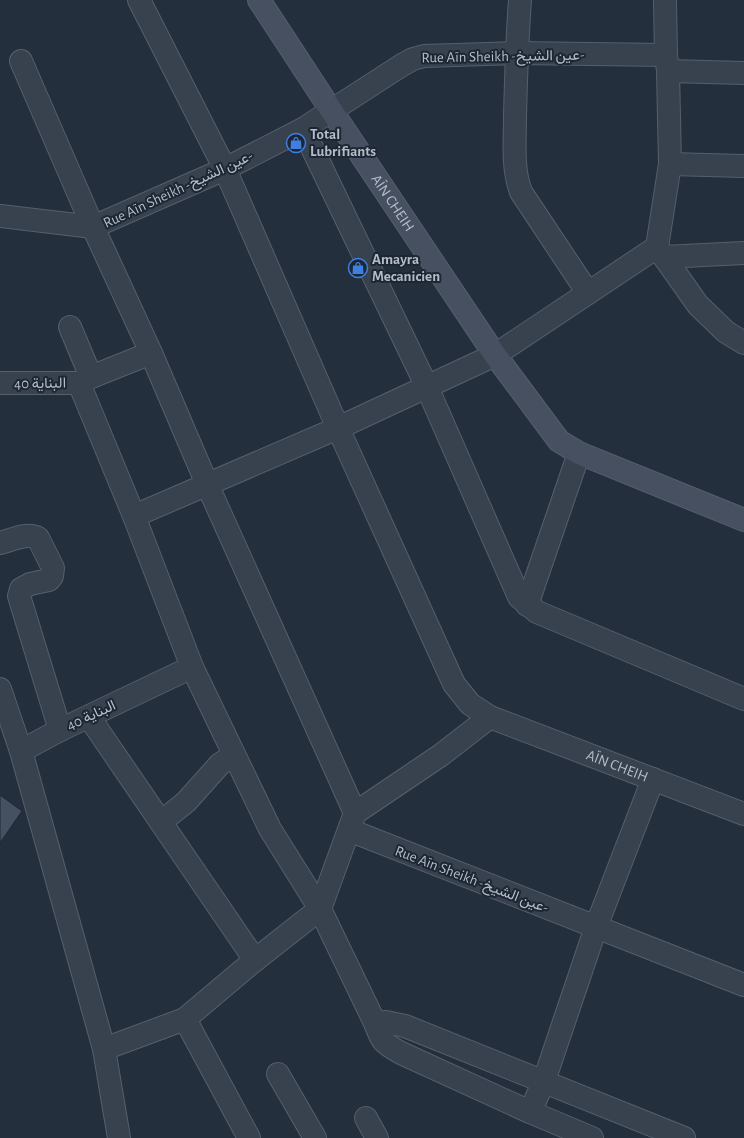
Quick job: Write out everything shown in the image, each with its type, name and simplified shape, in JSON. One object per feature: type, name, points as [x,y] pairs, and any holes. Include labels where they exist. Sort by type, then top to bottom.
[{"type":"street","name":"AÏN CHEIH","points":[[139,0],[225,169],[338,428],[454,684],[470,704],[490,717],[744,814]]},
{"type":"street","points":[[259,0],[331,110]]},
{"type":"street","points":[[520,0],[516,53],[515,160],[517,180],[521,192],[588,293]]},
{"type":"street","points":[[665,0],[670,164],[660,252],[698,305],[726,332],[744,343]]},
{"type":"street","name":"Rue Aïn Sheikh -عين الشيخ-","points":[[0,216],[93,227],[225,169],[303,129],[413,59],[424,56],[516,53],[667,63],[744,73]]},
{"type":"street","points":[[21,61],[93,227],[151,353],[352,822]]},
{"type":"street","name":"AÏN CHEIH","points":[[331,110],[495,355],[559,441],[579,452],[744,520]]},
{"type":"street","points":[[303,129],[427,388],[519,597],[537,612],[744,699]]},
{"type":"street","points":[[670,164],[744,166]]},
{"type":"street","points":[[134,516],[338,428],[427,388],[495,355],[588,293],[660,252],[744,253]]},
{"type":"street","points":[[70,327],[85,380]]},
{"type":"street","name":"البناية 40","points":[[0,383],[85,380],[151,353]]},
{"type":"street","name":"البناية 40","points":[[0,543],[28,536],[34,536],[38,538],[53,568],[52,576],[49,580],[30,584],[21,590],[20,596],[60,730],[192,666],[134,516],[85,380]]},
{"type":"street","points":[[527,605],[579,452]]},
{"type":"street","points":[[192,666],[270,829],[320,909],[384,1043],[530,1112],[592,1138]]},
{"type":"street","points":[[0,689],[21,751],[104,1050],[120,1138]]},
{"type":"street","points":[[89,717],[254,960]]},
{"type":"street","points":[[104,1050],[185,1019],[254,960],[320,909],[352,822],[490,717]]},
{"type":"street","points":[[21,751],[60,730]]},
{"type":"street","points":[[161,822],[186,802],[220,764],[234,755]]},
{"type":"street","points":[[530,1112],[544,1081],[596,927],[653,779]]},
{"type":"street","name":"Rue Aïn Sheikh -عين الشيخ-","points":[[352,822],[596,927],[744,985]]},
{"type":"street","points":[[185,1019],[249,1138]]},
{"type":"street","points":[[375,1023],[386,1022],[405,1026],[684,1138]]},
{"type":"street","points":[[278,1074],[315,1138]]},
{"type":"street","points":[[366,1118],[377,1138]]},
{"type":"building","points":[[0,795],[22,811],[0,843]]},
{"type":"place","name":"Total Lubrifiants","points":[[296,143]]},
{"type":"place","name":"Amayra Mecanicien","points":[[358,268]]}]
